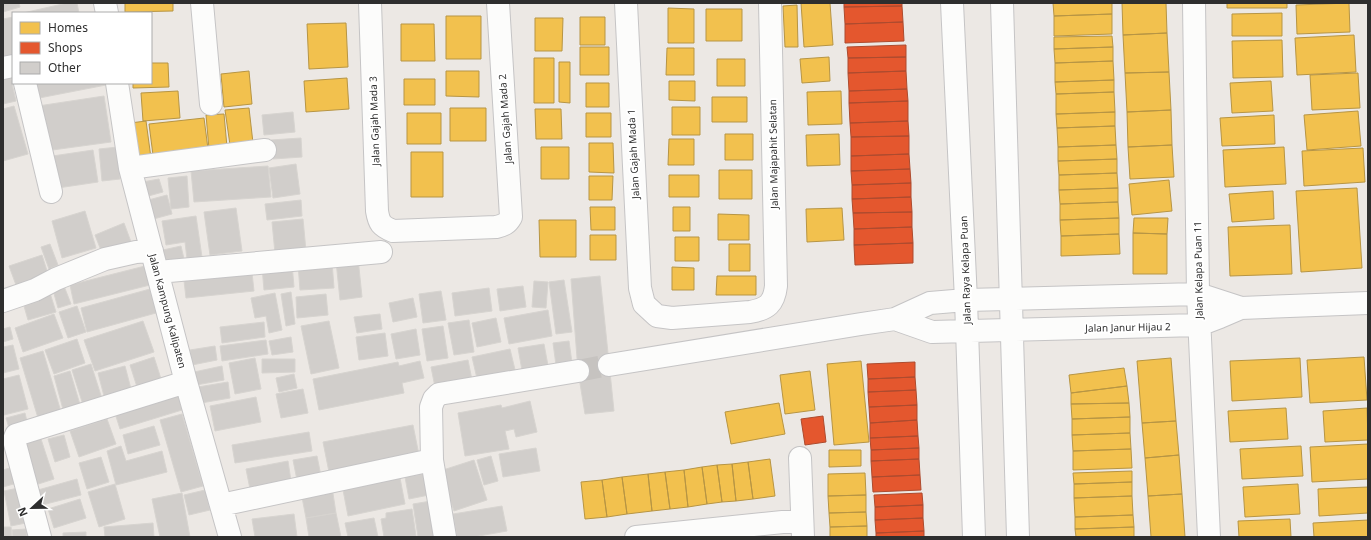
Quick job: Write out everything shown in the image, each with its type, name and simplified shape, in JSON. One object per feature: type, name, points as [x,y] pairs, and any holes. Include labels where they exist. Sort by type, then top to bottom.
[{"type":"street","points":[[202,3],[211,104]]},
{"type":"street","name":"Jalan Gajah Mada 3","points":[[370,3],[377,211],[379,219],[384,227],[393,231],[496,226]]},
{"type":"street","name":"Jalan Gajah Mada 2","points":[[496,226],[504,225],[511,217],[498,3]]},
{"type":"street","name":"Jalan Gajah Mada 1","points":[[626,3],[640,288],[644,304],[657,316],[672,318],[750,312],[760,310],[770,304]]},
{"type":"street","name":"Jalan Majapahit Selatan","points":[[770,3],[776,286],[775,297],[770,304]]},
{"type":"street","name":"Jalan Raya Kelapa Puan","points":[[952,3],[966,300],[974,537]]},
{"type":"street","points":[[1002,3],[1018,537]]},
{"type":"street","name":"Jalan Kelapa Puan 11","points":[[1194,3],[1198,294],[1209,537]]},
{"type":"street","points":[[25,84],[51,192]]},
{"type":"street","name":"Jalan Kampung Kalipaten","points":[[117,84],[130,168],[186,382],[230,537]]},
{"type":"street","points":[[130,168],[265,150]]},
{"type":"street","points":[[3,301],[35,290],[56,279],[105,259],[136,252],[152,251]]},
{"type":"street","points":[[158,272],[381,252]]},
{"type":"street","name":"Jalan Janur Hijau 2","points":[[896,319],[930,303],[1065,296],[1198,294],[1241,308],[1368,304]]},
{"type":"street","name":"Jalan Janur Hijau 2","points":[[896,319],[932,332],[1199,325],[1241,308]]},
{"type":"street","points":[[609,365],[896,319]]},
{"type":"street","points":[[444,537],[432,460],[431,407],[434,399],[439,394],[578,371]]},
{"type":"street","points":[[40,537],[14,440],[16,435],[186,382]]},
{"type":"street","points":[[636,537],[802,528],[800,458]]},
{"type":"street","points":[[221,505],[432,460]]},
{"type":"building: Homes","points":[[125,3],[173,3],[173,11],[125,12]]},
{"type":"building: Homes","points":[[801,3],[830,3],[833,45],[804,47]]},
{"type":"building: Homes","points":[[1053,3],[1112,3],[1112,14],[1054,16]]},
{"type":"building: Homes","points":[[1122,3],[1166,3],[1167,33],[1123,35]]},
{"type":"building: Homes","points":[[1227,3],[1287,3],[1287,8],[1227,8]]},
{"type":"building: Homes","points":[[1349,3],[1350,32],[1297,34],[1296,5]]},
{"type":"building: Homes","points":[[797,5],[798,47],[785,47],[783,6]]},
{"type":"building: Homes","points":[[668,8],[694,9],[694,43],[668,43]]},
{"type":"building: Homes","points":[[706,9],[742,9],[742,41],[706,41]]},
{"type":"building: Homes","points":[[1282,13],[1282,36],[1232,36],[1232,14]]},
{"type":"building: Homes","points":[[1112,14],[1112,34],[1054,36],[1054,16]]},
{"type":"building: Homes","points":[[446,16],[481,16],[481,59],[446,59]]},
{"type":"building: Homes","points":[[580,17],[605,17],[605,45],[580,45]]},
{"type":"building: Homes","points":[[535,18],[563,18],[562,51],[535,51]]},
{"type":"building: Homes","points":[[346,23],[348,67],[309,69],[307,24]]},
{"type":"building: Homes","points":[[401,24],[434,24],[435,61],[401,61]]},
{"type":"building: Homes","points":[[1167,33],[1169,72],[1125,73],[1123,35]]},
{"type":"building: Homes","points":[[1354,35],[1356,72],[1297,75],[1295,38]]},
{"type":"building: Homes","points":[[1112,36],[1113,47],[1054,49],[1054,37]]},
{"type":"building: Homes","points":[[1282,40],[1283,77],[1233,78],[1232,41]]},
{"type":"building: Homes","points":[[580,47],[609,47],[609,75],[580,75]]},
{"type":"building: Homes","points":[[1113,47],[1113,61],[1055,63],[1054,49]]},
{"type":"building: Homes","points":[[667,48],[694,48],[694,75],[666,75]]},
{"type":"building: Homes","points":[[829,57],[830,81],[802,83],[800,59]]},
{"type":"building: Homes","points":[[534,58],[554,58],[554,103],[534,103]]},
{"type":"building: Homes","points":[[717,59],[745,59],[745,86],[717,86]]},
{"type":"building: Homes","points":[[1113,61],[1114,80],[1055,82],[1055,63]]},
{"type":"building: Homes","points":[[559,62],[570,62],[570,103],[559,102]]},
{"type":"building: Homes","points":[[152,63],[168,63],[169,87],[133,88],[133,84],[152,84]]},
{"type":"building: Homes","points":[[249,71],[252,104],[224,107],[221,74]]},
{"type":"building: Homes","points":[[446,71],[479,71],[479,97],[446,96]]},
{"type":"building: Homes","points":[[1169,72],[1171,110],[1127,112],[1125,73]]},
{"type":"building: Homes","points":[[1358,73],[1360,108],[1312,110],[1310,75]]},
{"type":"building: Homes","points":[[347,78],[349,109],[306,112],[304,81]]},
{"type":"building: Homes","points":[[404,79],[435,79],[435,105],[404,105]]},
{"type":"building: Homes","points":[[1114,80],[1114,92],[1056,94],[1055,82]]},
{"type":"building: Homes","points":[[669,81],[695,81],[695,101],[669,100]]},
{"type":"building: Homes","points":[[1271,81],[1273,111],[1232,113],[1230,83]]},
{"type":"building: Homes","points":[[586,83],[609,83],[609,107],[586,107]]},
{"type":"building: Homes","points":[[178,91],[180,118],[143,121],[141,93]]},
{"type":"building: Homes","points":[[841,91],[842,124],[808,125],[807,92]]},
{"type":"building: Homes","points":[[1114,92],[1115,112],[1056,114],[1056,94]]},
{"type":"building: Homes","points":[[712,97],[747,97],[747,122],[712,122]]},
{"type":"building: Homes","points":[[672,107],[700,107],[700,135],[672,135]]},
{"type":"building: Homes","points":[[249,108],[253,143],[230,145],[225,110]]},
{"type":"building: Homes","points":[[450,108],[486,108],[486,141],[450,141]]},
{"type":"building: Homes","points":[[535,109],[561,109],[562,139],[536,139]]},
{"type":"building: Homes","points":[[1171,110],[1172,145],[1128,147],[1127,112]]},
{"type":"building: Homes","points":[[1358,111],[1361,146],[1307,150],[1304,115]]},
{"type":"building: Homes","points":[[1115,112],[1115,126],[1057,128],[1056,114]]},
{"type":"building: Homes","points":[[407,113],[441,113],[441,144],[407,144]]},
{"type":"building: Homes","points":[[586,113],[611,113],[611,137],[586,137]]},
{"type":"building: Homes","points":[[224,114],[227,147],[209,149],[206,115]]},
{"type":"building: Homes","points":[[1274,115],[1275,144],[1222,146],[1220,118]]},
{"type":"building: Homes","points":[[204,118],[208,149],[153,155],[149,124]]},
{"type":"building: Homes","points":[[146,121],[151,158],[135,160],[130,123]]},
{"type":"building: Homes","points":[[1115,126],[1116,145],[1058,147],[1057,128]]},
{"type":"building: Homes","points":[[725,134],[753,134],[753,160],[725,160]]},
{"type":"building: Homes","points":[[839,134],[840,165],[807,166],[806,135]]},
{"type":"building: Homes","points":[[669,139],[694,139],[694,165],[668,165]]},
{"type":"building: Homes","points":[[589,143],[613,143],[614,173],[589,172]]},
{"type":"building: Homes","points":[[1116,145],[1117,159],[1058,161],[1058,147]]},
{"type":"building: Homes","points":[[1172,145],[1174,177],[1130,179],[1128,147]]},
{"type":"building: Homes","points":[[541,147],[569,147],[569,179],[541,179]]},
{"type":"building: Homes","points":[[1284,147],[1286,184],[1225,187],[1223,150]]},
{"type":"building: Homes","points":[[1363,148],[1365,182],[1304,186],[1302,151]]},
{"type":"building: Homes","points":[[411,152],[443,152],[443,197],[411,197]]},
{"type":"building: Homes","points":[[1117,159],[1117,173],[1059,175],[1058,161]]},
{"type":"building: Homes","points":[[719,170],[752,170],[752,199],[719,199]]},
{"type":"building: Homes","points":[[1117,173],[1118,188],[1059,190],[1059,175]]},
{"type":"building: Homes","points":[[669,175],[699,175],[699,197],[669,197]]},
{"type":"building: Homes","points":[[589,176],[613,176],[612,200],[589,200]]},
{"type":"building: Homes","points":[[1169,180],[1172,211],[1132,215],[1129,184]]},
{"type":"building: Homes","points":[[1118,188],[1118,202],[1060,204],[1059,190]]},
{"type":"building: Homes","points":[[1357,188],[1362,268],[1301,272],[1296,191]]},
{"type":"building: Homes","points":[[1273,191],[1274,219],[1232,222],[1229,194]]},
{"type":"building: Homes","points":[[1118,202],[1119,218],[1060,220],[1060,204]]},
{"type":"building: Homes","points":[[590,207],[615,207],[615,230],[591,230]]},
{"type":"building: Homes","points":[[673,207],[690,207],[690,231],[673,231]]},
{"type":"building: Homes","points":[[842,208],[844,240],[807,242],[806,209]]},
{"type":"building: Homes","points":[[718,214],[749,215],[749,240],[718,240]]},
{"type":"building: Homes","points":[[1119,218],[1119,234],[1061,236],[1060,220]]},
{"type":"building: Homes","points":[[1134,218],[1168,218],[1167,234],[1133,233]]},
{"type":"building: Homes","points":[[539,220],[576,220],[576,257],[540,257]]},
{"type":"building: Homes","points":[[1290,225],[1292,274],[1230,276],[1228,227]]},
{"type":"building: Homes","points":[[1133,233],[1167,234],[1167,274],[1133,274]]},
{"type":"building: Homes","points":[[1119,234],[1120,254],[1061,256],[1061,236]]},
{"type":"building: Homes","points":[[590,235],[616,235],[616,260],[590,260]]},
{"type":"building: Homes","points":[[675,237],[699,237],[699,261],[675,261]]},
{"type":"building: Homes","points":[[729,244],[750,244],[750,271],[729,271]]},
{"type":"building: Homes","points":[[672,267],[694,268],[694,290],[672,290]]},
{"type":"building: Homes","points":[[717,276],[756,276],[756,295],[716,295]]},
{"type":"building: Homes","points":[[1364,357],[1367,400],[1310,403],[1307,360]]},
{"type":"building: Homes","points":[[1171,358],[1176,421],[1142,423],[1137,361]]},
{"type":"building: Homes","points":[[1300,358],[1302,397],[1232,401],[1230,361]]},
{"type":"building: Homes","points":[[861,361],[869,442],[834,445],[827,364]]},
{"type":"building: Homes","points":[[1124,368],[1127,386],[1071,393],[1069,375]]},
{"type":"building: Homes","points":[[810,371],[815,410],[785,414],[780,375]]},
{"type":"building: Homes","points":[[1127,386],[1129,403],[1071,404],[1071,393]]},
{"type":"building: Homes","points":[[779,403],[785,434],[731,444],[725,412]]},
{"type":"building: Homes","points":[[1129,403],[1130,417],[1072,419],[1071,404]]},
{"type":"building: Homes","points":[[1286,408],[1288,439],[1230,442],[1228,411]]},
{"type":"building: Homes","points":[[1367,408],[1368,440],[1325,442],[1323,411]]},
{"type":"building: Homes","points":[[1130,417],[1130,433],[1072,435],[1072,419]]},
{"type":"building: Homes","points":[[1176,421],[1179,455],[1145,458],[1142,423]]},
{"type":"building: Homes","points":[[1130,433],[1131,449],[1073,451],[1072,435]]},
{"type":"building: Homes","points":[[1368,444],[1368,479],[1312,482],[1310,447]]},
{"type":"building: Homes","points":[[1301,446],[1303,476],[1242,479],[1240,449]]},
{"type":"building: Homes","points":[[1131,449],[1132,468],[1073,470],[1073,451]]},
{"type":"building: Homes","points":[[829,450],[861,450],[861,466],[829,467]]},
{"type":"building: Homes","points":[[1179,455],[1182,494],[1148,496],[1145,458]]},
{"type":"building: Homes","points":[[770,459],[775,496],[753,499],[748,462]]},
{"type":"building: Homes","points":[[748,462],[753,499],[736,501],[732,464]]},
{"type":"building: Homes","points":[[732,464],[736,501],[722,502],[717,465]]},
{"type":"building: Homes","points":[[717,465],[722,502],[707,504],[702,467]]},
{"type":"building: Homes","points":[[702,467],[707,504],[688,507],[684,470]]},
{"type":"building: Homes","points":[[684,470],[688,507],[670,509],[665,472]]},
{"type":"building: Homes","points":[[1132,471],[1132,482],[1074,484],[1073,473]]},
{"type":"building: Homes","points":[[665,472],[670,509],[652,511],[648,474]]},
{"type":"building: Homes","points":[[865,473],[866,495],[828,496],[828,474]]},
{"type":"building: Homes","points":[[648,474],[652,511],[627,514],[622,477]]},
{"type":"building: Homes","points":[[622,477],[627,514],[607,517],[602,480]]},
{"type":"building: Homes","points":[[602,480],[607,517],[585,519],[581,482]]},
{"type":"building: Homes","points":[[1132,482],[1132,496],[1074,498],[1074,484]]},
{"type":"building: Homes","points":[[1298,484],[1300,514],[1245,517],[1243,487]]},
{"type":"building: Homes","points":[[1368,487],[1368,513],[1319,516],[1318,489]]},
{"type":"building: Homes","points":[[1182,494],[1185,537],[1151,537],[1148,496]]},
{"type":"building: Homes","points":[[866,495],[866,512],[829,513],[828,496]]},
{"type":"building: Homes","points":[[1132,496],[1133,515],[1075,517],[1074,498]]},
{"type":"building: Homes","points":[[866,512],[867,526],[830,527],[829,513]]},
{"type":"building: Homes","points":[[1133,515],[1134,527],[1075,529],[1075,517]]},
{"type":"building: Homes","points":[[1290,519],[1291,537],[1239,537],[1238,521]]},
{"type":"building: Homes","points":[[1368,520],[1368,537],[1314,537],[1313,523]]},
{"type":"building: Homes","points":[[867,526],[867,537],[830,537],[830,527]]},
{"type":"building: Homes","points":[[1134,527],[1134,537],[1076,537],[1075,529]]},
{"type":"building: Shops","points":[[844,3],[902,3],[902,6],[844,7]]},
{"type":"building: Shops","points":[[902,6],[903,22],[845,24],[844,7]]},
{"type":"building: Shops","points":[[903,22],[904,41],[845,43],[845,24]]},
{"type":"building: Shops","points":[[906,45],[906,57],[848,58],[847,47]]},
{"type":"building: Shops","points":[[906,57],[906,71],[848,73],[848,58]]},
{"type":"building: Shops","points":[[906,71],[907,89],[849,91],[848,73]]},
{"type":"building: Shops","points":[[907,89],[908,101],[849,103],[849,91]]},
{"type":"building: Shops","points":[[908,101],[908,121],[850,123],[849,103]]},
{"type":"building: Shops","points":[[908,121],[909,136],[851,137],[850,123]]},
{"type":"building: Shops","points":[[909,136],[909,154],[851,156],[851,137]]},
{"type":"building: Shops","points":[[909,154],[910,169],[851,171],[851,156]]},
{"type":"building: Shops","points":[[910,169],[911,183],[852,185],[851,171]]},
{"type":"building: Shops","points":[[911,183],[911,197],[852,199],[852,185]]},
{"type":"building: Shops","points":[[911,197],[912,212],[853,213],[852,199]]},
{"type":"building: Shops","points":[[912,212],[912,227],[854,229],[853,213]]},
{"type":"building: Shops","points":[[912,227],[913,243],[854,245],[854,229]]},
{"type":"building: Shops","points":[[913,243],[913,263],[855,265],[854,245]]},
{"type":"building: Shops","points":[[915,362],[915,377],[868,379],[867,364]]},
{"type":"building: Shops","points":[[915,377],[916,390],[868,392],[868,379]]},
{"type":"building: Shops","points":[[916,390],[917,405],[869,407],[868,392]]},
{"type":"building: Shops","points":[[917,405],[917,420],[870,423],[869,407]]},
{"type":"building: Shops","points":[[823,416],[826,442],[805,445],[801,419]]},
{"type":"building: Shops","points":[[917,420],[918,436],[870,438],[870,423]]},
{"type":"building: Shops","points":[[918,436],[919,448],[871,450],[870,438]]},
{"type":"building: Shops","points":[[919,448],[919,459],[871,461],[871,450]]},
{"type":"building: Shops","points":[[919,459],[920,475],[872,477],[871,461]]},
{"type":"building: Shops","points":[[920,475],[921,490],[873,492],[872,477]]},
{"type":"building: Shops","points":[[922,493],[923,505],[875,507],[874,495]]},
{"type":"building: Shops","points":[[923,505],[923,518],[875,520],[875,507]]},
{"type":"building: Shops","points":[[923,518],[924,531],[876,533],[875,520]]},
{"type":"building: Shops","points":[[924,531],[924,537],[876,537],[876,533]]},
{"type":"building: Other","points":[[3,3],[19,3],[20,7],[3,12]]},
{"type":"building: Other","points":[[67,3],[77,3],[79,12],[27,12]]},
{"type":"building: Other","points":[[12,17],[12,61],[3,63],[3,19]]},
{"type":"building: Other","points":[[10,75],[16,101],[3,104],[3,77]]},
{"type":"building: Other","points":[[31,84],[106,84],[106,85],[34,99]]},
{"type":"building: Other","points":[[104,96],[111,142],[45,151],[38,106]]},
{"type":"building: Other","points":[[14,106],[28,154],[3,161],[3,109]]},
{"type":"building: Other","points":[[293,112],[295,132],[264,135],[262,115]]},
{"type":"building: Other","points":[[301,138],[302,157],[273,159],[271,140]]},
{"type":"building: Other","points":[[118,147],[120,179],[102,181],[99,149]]},
{"type":"building: Other","points":[[93,150],[98,182],[51,189],[46,157]]},
{"type":"building: Other","points":[[296,164],[300,194],[273,198],[269,168]]},
{"type":"building: Other","points":[[268,166],[271,197],[194,202],[191,171]]},
{"type":"building: Other","points":[[187,176],[189,207],[171,209],[168,178]]},
{"type":"building: Other","points":[[159,179],[163,192],[141,198],[137,183]]},
{"type":"building: Other","points":[[167,195],[172,214],[146,221],[141,202]]},
{"type":"building: Other","points":[[301,200],[302,216],[267,220],[265,204]]},
{"type":"building: Other","points":[[236,208],[242,251],[210,255],[204,212]]},
{"type":"building: Other","points":[[85,211],[96,248],[62,258],[52,221]]},
{"type":"building: Other","points":[[196,216],[202,257],[187,259],[185,242],[166,245],[162,221]]},
{"type":"building: Other","points":[[303,219],[306,251],[275,253],[272,222]]},
{"type":"building: Other","points":[[124,223],[131,242],[102,253],[95,235]]},
{"type":"building: Other","points":[[50,244],[58,265],[49,269],[41,247]]},
{"type":"building: Other","points":[[181,246],[185,263],[166,267],[163,250]]},
{"type":"building: Other","points":[[42,255],[48,274],[16,285],[9,266]]},
{"type":"building: Other","points":[[358,258],[362,297],[340,300],[336,261]]},
{"type":"building: Other","points":[[332,262],[334,288],[300,290],[298,264]]},
{"type":"building: Other","points":[[251,264],[254,291],[186,298],[183,272]]},
{"type":"building: Other","points":[[292,264],[294,287],[264,290],[262,267]]},
{"type":"building: Other","points":[[145,266],[150,285],[74,304],[70,285]]},
{"type":"building: Other","points":[[600,276],[614,411],[585,414],[578,371],[571,279]]},
{"type":"building: Other","points":[[564,280],[572,332],[556,334],[549,282]]},
{"type":"building: Other","points":[[534,281],[548,282],[546,308],[532,307]]},
{"type":"building: Other","points":[[64,286],[71,304],[58,308],[53,290]]},
{"type":"building: Other","points":[[523,286],[526,307],[500,311],[497,289]]},
{"type":"building: Other","points":[[489,288],[492,311],[455,316],[452,293]]},
{"type":"building: Other","points":[[150,289],[156,313],[87,332],[81,308]]},
{"type":"building: Other","points":[[49,290],[56,312],[28,320],[22,299]]},
{"type":"building: Other","points":[[441,291],[446,320],[423,323],[419,294]]},
{"type":"building: Other","points":[[291,292],[295,324],[286,326],[281,294]]},
{"type":"building: Other","points":[[275,293],[282,330],[269,333],[266,316],[255,318],[251,298]]},
{"type":"building: Other","points":[[326,294],[328,315],[297,318],[296,297]]},
{"type":"building: Other","points":[[413,298],[417,317],[393,322],[389,303]]},
{"type":"building: Other","points":[[77,306],[86,332],[68,338],[59,312]]},
{"type":"building: Other","points":[[548,310],[552,336],[509,344],[504,318]]},
{"type":"building: Other","points":[[54,314],[63,338],[23,352],[15,328]]},
{"type":"building: Other","points":[[380,314],[382,329],[357,333],[354,317]]},
{"type":"building: Other","points":[[496,318],[501,342],[477,347],[472,323]]},
{"type":"building: Other","points":[[469,320],[474,352],[454,355],[448,323]]},
{"type":"building: Other","points":[[143,321],[154,352],[95,371],[84,340]]},
{"type":"building: Other","points":[[329,321],[339,368],[311,374],[301,326]]},
{"type":"building: Other","points":[[264,322],[265,337],[222,343],[220,327]]},
{"type":"building: Other","points":[[443,326],[448,358],[427,361],[422,329]]},
{"type":"building: Other","points":[[10,327],[13,339],[3,342],[3,329]]},
{"type":"building: Other","points":[[416,329],[420,355],[396,359],[391,334]]},
{"type":"building: Other","points":[[385,333],[388,356],[359,360],[356,337]]},
{"type":"building: Other","points":[[291,337],[293,352],[272,355],[269,341]]},
{"type":"building: Other","points":[[77,339],[85,363],[54,374],[45,350]]},
{"type":"building: Other","points":[[266,340],[268,354],[222,361],[220,346]]},
{"type":"building: Other","points":[[569,341],[572,363],[556,365],[553,343]]},
{"type":"building: Other","points":[[544,344],[549,371],[523,376],[518,348]]},
{"type":"building: Other","points":[[13,345],[19,369],[3,373],[3,347]]},
{"type":"building: Other","points":[[215,346],[217,360],[192,365],[190,350]]},
{"type":"building: Other","points":[[510,349],[517,378],[479,387],[472,357]]},
{"type":"building: Other","points":[[43,351],[61,412],[38,418],[20,358]]},
{"type":"building: Other","points":[[154,357],[162,382],[138,390],[130,365]]},
{"type":"building: Other","points":[[255,358],[261,389],[235,394],[229,363]]},
{"type":"building: Other","points":[[262,359],[295,359],[295,372],[262,373]]},
{"type":"building: Other","points":[[468,360],[473,385],[436,392],[431,367]]},
{"type":"building: Other","points":[[420,361],[424,378],[402,383],[404,393],[319,410],[313,379],[398,362],[399,366]]},
{"type":"building: Other","points":[[91,364],[103,402],[84,408],[72,370]]},
{"type":"building: Other","points":[[125,366],[131,389],[104,396],[98,373]]},
{"type":"building: Other","points":[[222,366],[224,380],[196,385],[194,372]]},
{"type":"building: Other","points":[[70,371],[81,408],[64,413],[54,376]]},
{"type":"building: Other","points":[[294,374],[297,388],[279,392],[276,378]]},
{"type":"building: Other","points":[[19,375],[28,409],[4,415],[3,379]]},
{"type":"building: Other","points":[[228,382],[230,398],[201,403],[198,387]]},
{"type":"building: Other","points":[[303,389],[308,413],[281,418],[276,394]]},
{"type":"building: Other","points":[[177,391],[182,410],[120,429],[114,410]]},
{"type":"building: Other","points":[[256,397],[261,422],[215,431],[210,406]]},
{"type":"building: Other","points":[[530,401],[537,432],[516,437],[514,429],[505,431],[509,449],[465,456],[458,413],[501,405],[502,408]]},
{"type":"building: Other","points":[[25,413],[29,430],[11,435],[6,418]]},
{"type":"building: Other","points":[[182,414],[203,486],[181,492],[160,420]]},
{"type":"building: Other","points":[[107,419],[116,444],[79,457],[70,431]]},
{"type":"building: Other","points":[[413,425],[420,460],[330,477],[323,442]]},
{"type":"building: Other","points":[[154,426],[160,445],[128,454],[123,435]]},
{"type":"building: Other","points":[[309,432],[312,451],[235,463],[232,445]]},
{"type":"building: Other","points":[[64,435],[70,457],[55,462],[48,439]]},
{"type":"building: Other","points":[[40,436],[54,479],[32,486],[18,442]]},
{"type":"building: Other","points":[[121,446],[126,461],[162,451],[167,472],[116,485],[107,451]]},
{"type":"building: Other","points":[[536,448],[540,471],[503,477],[499,454]]},
{"type":"building: Other","points":[[317,456],[322,481],[298,485],[293,460]]},
{"type":"building: Other","points":[[491,456],[498,481],[484,485],[477,460]]},
{"type":"building: Other","points":[[101,457],[109,482],[87,489],[79,463]]},
{"type":"building: Other","points":[[474,460],[487,500],[454,511],[440,471]]},
{"type":"building: Other","points":[[288,461],[291,481],[250,489],[246,469]]},
{"type":"building: Other","points":[[13,467],[17,483],[3,487],[3,470]]},
{"type":"building: Other","points":[[425,474],[429,495],[409,499],[405,477]]},
{"type":"building: Other","points":[[400,478],[405,504],[348,516],[343,490]]},
{"type":"building: Other","points":[[77,479],[81,495],[42,505],[38,490]]},
{"type":"building: Other","points":[[115,484],[125,519],[99,527],[88,492]]},
{"type":"building: Other","points":[[23,487],[31,522],[11,526],[4,491]]},
{"type":"building: Other","points":[[332,487],[336,513],[306,518],[301,492]]},
{"type":"building: Other","points":[[205,490],[210,510],[189,515],[184,495]]},
{"type":"building: Other","points":[[182,493],[190,537],[160,537],[152,499]]},
{"type":"building: Other","points":[[80,499],[86,518],[54,528],[48,509]]},
{"type":"building: Other","points":[[437,500],[443,537],[418,537],[413,504]]},
{"type":"building: Other","points":[[502,506],[507,531],[473,537],[457,537],[453,514]]},
{"type":"building: Other","points":[[412,509],[416,536],[384,537],[381,519],[386,518],[386,513]]},
{"type":"building: Other","points":[[336,513],[341,537],[309,537],[306,518]]},
{"type":"building: Other","points":[[294,514],[297,537],[255,537],[252,519]]},
{"type":"building: Other","points":[[374,518],[378,537],[348,537],[345,523]]},
{"type":"building: Other","points":[[153,523],[154,537],[105,537],[104,527]]},
{"type":"building: Other","points":[[3,527],[11,527],[12,537],[3,537]]},
{"type":"building: Other","points":[[26,529],[27,537],[13,537],[12,530]]},
{"type":"building: Other","points":[[86,532],[86,537],[63,537],[63,533]]},
{"type":"tunnel","points":[[578,371],[609,365]]}]
